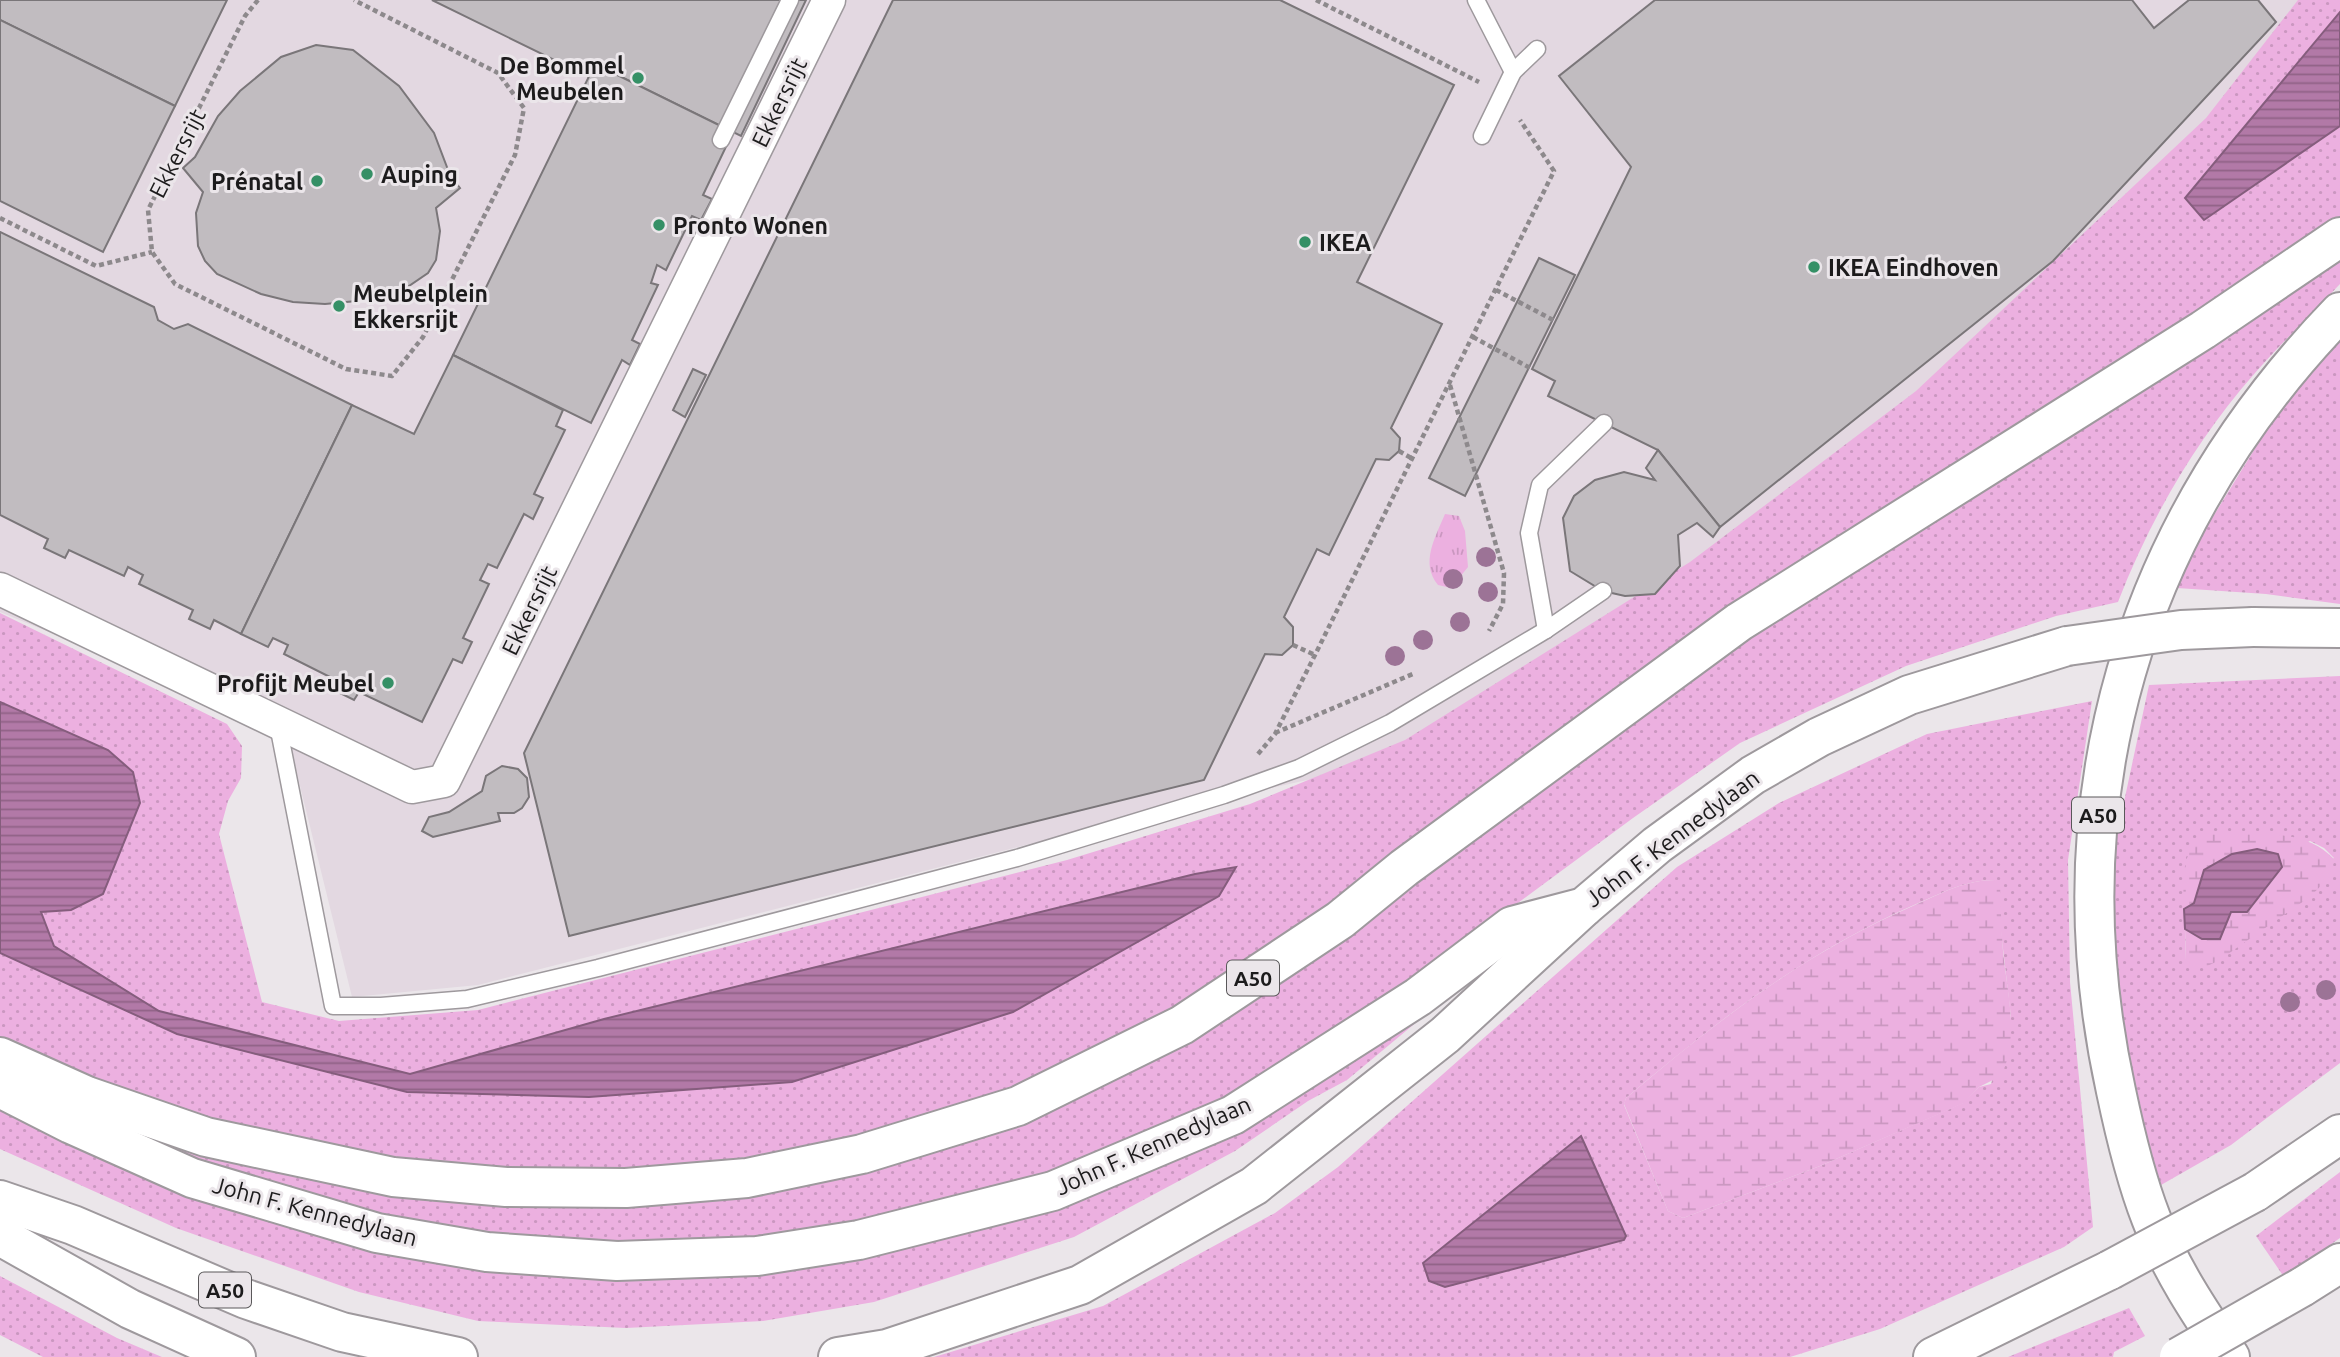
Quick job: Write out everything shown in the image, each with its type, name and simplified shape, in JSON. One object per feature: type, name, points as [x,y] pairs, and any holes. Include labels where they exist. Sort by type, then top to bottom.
[{"type":"highway","name":"A50","points":[[0,1057],[87,1096],[206,1137],[393,1177],[506,1187],[626,1188],[747,1178],[862,1154],[1018,1107],[1182,1025],[1340,920],[1404,868],[1740,622],[2203,330],[2340,237]]},
{"type":"highway","name":"A50","points":[[2230,1357],[2184,1288],[2151,1219],[2128,1147],[2108,1056],[2096,973],[2093,857],[2102,778],[2118,703],[2156,582],[2195,503],[2234,442],[2311,342],[2340,312]]},
{"type":"highway","name":"John F. Kennedylaan","points":[[0,1088],[71,1124],[192,1178],[377,1233],[487,1252],[617,1261],[757,1255],[859,1240],[1054,1191],[1233,1115],[1383,1019],[1512,926],[1584,907],[1657,845],[1753,775],[1819,737],[1909,695],[2067,646],[2181,630],[2340,628]]},
{"type":"highway","points":[[838,1357],[887,1349],[1080,1285],[1254,1185],[1445,1035],[1584,907]]},
{"type":"highway","points":[[1933,1357],[2110,1270],[2255,1192],[2340,1134]]},
{"type":"highway","name":"A50","points":[[0,1200],[73,1225],[246,1299],[342,1332],[458,1357]]},
{"type":"highway","name":"A50","points":[[0,1236],[130,1309],[236,1357]]},
{"type":"highway","points":[[2179,1357],[2340,1263]]},
{"type":"street","name":"Ekkersrijt","points":[[0,589],[411,788],[444,781],[829,0]]},
{"type":"lane","points":[[721,140],[790,0]]},
{"type":"lane","points":[[1476,0],[1513,72]]},
{"type":"lane","points":[[1482,136],[1513,72],[1537,49]]},
{"type":"lane","points":[[1546,630],[1529,533],[1540,485],[1604,423]]},
{"type":"lane","points":[[278,725],[333,1006],[381,1006],[467,999],[598,968],[1017,858],[1224,795],[1299,768],[1390,723],[1546,630],[1603,591]]},
{"type":"path","name":"Ekkersrijt","points":[[152,252],[148,210],[246,16],[258,0]]},
{"type":"path","points":[[0,218],[96,266],[152,252],[175,284],[346,369],[392,376],[423,337],[515,155],[524,108],[498,73],[355,0]]},
{"type":"path","points":[[1224,795],[1275,734],[1554,171],[1502,94],[1316,0]]},
{"type":"path","points":[[1496,290],[1555,321]]},
{"type":"path","points":[[1473,337],[1532,369]]},
{"type":"path","points":[[1450,385],[1504,573],[1503,604],[1490,631],[1481,637]]},
{"type":"path","points":[[1399,451],[1413,459]]},
{"type":"path","points":[[1293,645],[1315,655]]},
{"type":"path","points":[[1275,734],[1420,672]]},
{"type":"shaded area","points":[[0,0],[2316,0],[2134,231],[1550,726],[1096,827],[478,985],[352,997],[286,729],[0,612]]},
{"type":"shaded area","points":[[2340,12],[2340,126],[2204,220],[2185,198]]},
{"type":"shaded area","points":[[0,702],[108,750],[133,772],[140,803],[103,894],[71,910],[41,912],[54,946],[159,1011],[410,1074],[604,1019],[1195,874],[1236,867],[1219,896],[1013,1012],[792,1082],[589,1097],[407,1092],[177,1034],[0,953]]},
{"type":"shaded area","points":[[2257,849],[2278,854],[2282,867],[2247,912],[2231,912],[2220,939],[2202,939],[2185,929],[2184,909],[2194,903],[2204,870],[2232,854]]},
{"type":"shaded area","points":[[1581,1136],[1626,1236],[1624,1240],[1445,1287],[1429,1281],[1423,1263]]},
{"type":"green space","points":[[2298,0],[2340,0],[2340,12],[2204,220],[2340,126],[2340,221],[1186,1007],[1025,1092],[859,1142],[626,1173],[394,1163],[209,1125],[0,1041],[0,953],[177,1034],[407,1092],[589,1097],[792,1082],[1195,874],[604,1019],[410,1074],[159,1011],[54,946],[40,911],[71,910],[108,750],[0,702],[0,613],[227,724],[242,746],[241,778],[228,801],[219,834],[262,1002],[339,1021],[478,1010],[1067,860],[1250,804],[1405,740],[1690,562],[1916,391],[2206,118]]},
{"type":"green space","points":[[2340,250],[2340,284],[2265,362],[2213,425],[2176,481],[2118,602],[2056,616],[1906,666],[1740,743],[1633,818],[1407,985],[1220,1100],[1057,1169],[871,1223],[756,1240],[629,1246],[489,1239],[378,1222],[196,1163],[53,1094],[505,1201],[1032,1112],[1754,625]]},
{"type":"green space","points":[[2340,341],[2340,604],[2266,594],[2177,588],[2195,546],[2286,398]]},
{"type":"green space","points":[[1445,514],[1459,516],[1465,531],[1468,567],[1451,588],[1438,585],[1430,568],[1431,550]]},
{"type":"green space","points":[[2340,676],[2340,1063],[2231,1145],[2154,1189],[2112,970],[2112,858],[2149,685]],"holes":[[[2310,841],[2324,848],[2334,858],[2186,960],[2184,906]]]},
{"type":"green space","points":[[2092,701],[2068,860],[2070,982],[2093,1227],[2064,1247],[1880,1329],[1790,1357],[934,1357],[1103,1306],[1275,1213],[1338,1167],[1677,867],[1779,803],[1927,734]],"holes":[[[1995,880],[2011,1017],[1991,1084],[1979,1087],[1963,1103],[1820,1166],[1683,1218],[1668,1211],[1624,1105],[1626,1098],[1728,1016],[1798,967],[1835,945],[1944,892],[1974,882]],[[1581,1136],[1624,1240],[1445,1287],[1436,1285],[1424,1263]]]},
{"type":"green space","points":[[2208,833],[2258,833],[2291,837],[2321,848],[2334,859],[2332,874],[2311,896],[2218,961],[2205,967],[2192,966],[2186,960],[2185,929],[2202,939],[2231,911],[2247,912],[2282,867],[2184,909],[2184,876],[2188,856],[2192,847]]},
{"type":"green space","points":[[1995,880],[2000,885],[2003,951],[2011,1015],[2010,1046],[2001,1076],[1979,1087],[1964,1103],[1820,1166],[1683,1218],[1668,1211],[1624,1104],[1626,1098],[1728,1016],[1836,945],[1874,924],[1944,892],[1974,882]]},
{"type":"green space","points":[[1537,922],[1347,1080],[1308,1101],[1235,1151],[1074,1237],[874,1302],[763,1321],[626,1328],[478,1321],[359,1292],[176,1228],[0,1149],[0,1104],[490,1267],[1071,1201]]},
{"type":"green space","points":[[2340,1172],[2340,1238],[2284,1277],[2256,1236]]},
{"type":"green space","points":[[0,1276],[117,1338],[162,1357],[43,1357],[0,1335]]},
{"type":"green space","points":[[2129,1308],[2145,1336],[2114,1352],[2113,1357],[2008,1357]]},
{"type":"building","points":[[0,0],[227,0],[175,106],[0,20]]},
{"type":"building","points":[[432,0],[806,0],[741,136],[595,64],[589,77]]},
{"type":"building","points":[[893,0],[1280,0],[1454,85],[1357,282],[1442,324],[1391,428],[1400,438],[1399,451],[1389,460],[1376,459],[1329,555],[1317,549],[1284,617],[1293,627],[1293,645],[1282,655],[1265,654],[1204,780],[569,936],[524,753]]},
{"type":"building","name":"IKEA Eindhoven","points":[[1655,0],[2132,0],[2154,28],[2189,0],[2258,0],[2276,22],[2053,261],[1720,527],[1658,450],[1548,396],[1555,381],[1532,369],[1631,167],[1559,76]]},
{"type":"building","points":[[0,20],[175,106],[103,252],[0,201]]},
{"type":"building","points":[[316,45],[353,50],[399,86],[434,133],[450,175],[460,188],[436,208],[440,231],[436,260],[428,273],[403,290],[357,301],[325,304],[293,302],[261,294],[217,274],[205,261],[198,246],[196,213],[203,192],[183,168],[195,157],[218,116],[240,91],[281,57]]},
{"type":"building","points":[[595,64],[733,132],[703,195],[712,199],[701,220],[692,216],[666,270],[657,265],[651,283],[658,285],[632,340],[640,344],[630,365],[622,360],[591,423],[453,355]]},
{"type":"building","points":[[0,232],[154,307],[158,320],[174,329],[188,324],[352,405],[241,634],[214,620],[210,629],[189,619],[193,610],[139,584],[143,575],[128,567],[124,576],[69,550],[65,558],[44,548],[48,539],[0,515]]},
{"type":"building","points":[[1539,258],[1575,275],[1465,496],[1429,478]]},
{"type":"building","points":[[453,355],[563,410],[556,426],[565,430],[534,494],[543,498],[533,519],[524,514],[497,568],[488,564],[480,580],[489,584],[463,638],[472,642],[462,663],[453,659],[422,722],[359,692],[354,700],[334,690],[338,681],[284,654],[288,645],[273,638],[268,647],[241,634],[352,405],[414,434]]},
{"type":"building","points":[[693,369],[706,375],[685,417],[673,410]]},
{"type":"building","points":[[1658,450],[1720,527],[1713,537],[1697,523],[1678,535],[1680,566],[1655,594],[1625,596],[1603,591],[1570,571],[1563,518],[1574,496],[1595,480],[1624,472],[1655,480],[1646,468]]},
{"type":"building","points":[[502,766],[518,769],[527,778],[529,797],[522,808],[514,813],[498,813],[500,821],[433,837],[422,831],[429,817],[449,812],[482,791],[486,776]]},
{"type":"place","name":"De Bommel Meubelen","points":[[638,78]]},
{"type":"place","name":"Auping","points":[[367,174]]},
{"type":"place","name":"Prénatal","points":[[317,181]]},
{"type":"place","name":"Pronto Wonen","points":[[659,225]]},
{"type":"place","name":"IKEA","points":[[1305,242]]},
{"type":"place","name":"IKEA Eindhoven","points":[[1814,267]]},
{"type":"place","name":"Meubelplein Ekkersrijt","points":[[339,306]]},
{"type":"place","name":"Profijt Meubel","points":[[388,683]]}]
